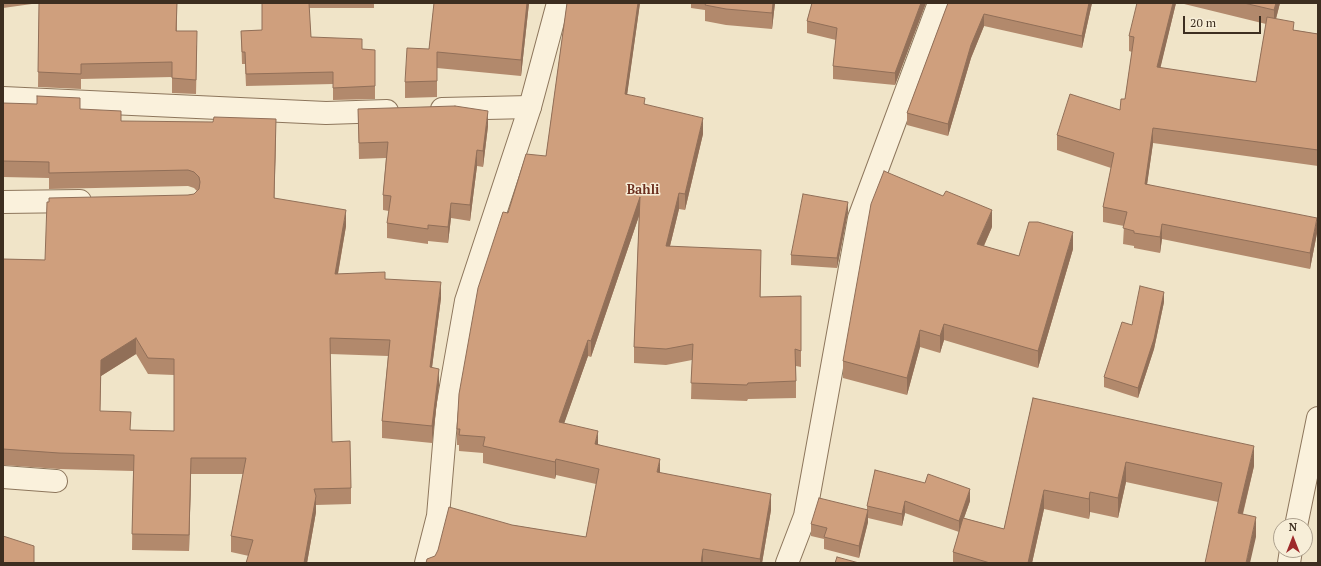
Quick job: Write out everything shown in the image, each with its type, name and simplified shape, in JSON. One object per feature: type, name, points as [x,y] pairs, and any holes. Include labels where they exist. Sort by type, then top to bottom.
[{"type":"street","points":[[426,563],[438,516],[447,409],[466,301],[530,107],[558,3]]},
{"type":"street","points":[[787,563],[805,516],[859,218],[939,3]]},
{"type":"street","points":[[3,98],[326,113],[530,107]]},
{"type":"street","points":[[3,202],[103,200]]},
{"type":"street","points":[[1298,518],[1318,418]]},
{"type":"street","points":[[3,477],[56,481]]},
{"type":"building","points":[[39,3],[177,3],[176,31],[197,31],[196,80],[172,78],[172,62],[81,64],[81,74],[38,72]]},
{"type":"building","points":[[262,3],[309,3],[311,37],[362,39],[362,49],[375,50],[375,86],[333,88],[333,72],[246,74],[245,52],[242,52],[241,31],[262,30]]},
{"type":"building","points":[[434,3],[527,3],[521,60],[437,52],[437,81],[405,82],[407,48],[429,49]]},
{"type":"building","points":[[567,3],[638,3],[625,94],[645,98],[644,104],[703,118],[685,194],[679,193],[666,246],[761,250],[760,297],[801,296],[801,351],[795,349],[796,381],[748,383],[747,385],[691,383],[693,344],[666,349],[634,347],[640,197],[591,341],[588,340],[559,422],[598,431],[595,444],[660,459],[657,472],[771,494],[760,559],[703,549],[701,563],[426,563],[427,559],[435,556],[438,550],[449,507],[512,525],[586,537],[599,469],[556,459],[555,462],[483,446],[485,437],[459,435],[460,429],[457,429],[459,394],[478,288],[503,212],[508,213],[526,154],[546,156]]},
{"type":"building","points":[[706,3],[773,3],[772,13],[726,9],[705,5]]},
{"type":"building","points":[[812,3],[921,3],[895,73],[833,66],[837,28],[807,21]]},
{"type":"building","points":[[948,3],[1089,3],[1082,36],[984,14],[971,45],[948,124],[907,113]]},
{"type":"building","points":[[1137,3],[1173,3],[1157,67],[1256,82],[1267,17],[1294,22],[1293,30],[1318,34],[1318,150],[1153,128],[1145,184],[1317,218],[1310,253],[1162,224],[1160,237],[1134,233],[1134,231],[1123,228],[1127,212],[1103,207],[1114,153],[1057,135],[1070,94],[1120,110],[1121,99],[1125,99],[1134,37],[1129,36]]},
{"type":"building","points":[[1244,3],[1276,3],[1274,10]]},
{"type":"building","points":[[37,96],[80,98],[80,109],[121,111],[121,121],[213,122],[214,117],[276,119],[274,198],[346,210],[335,274],[385,272],[385,279],[441,282],[430,367],[439,369],[432,426],[382,421],[390,340],[330,338],[332,442],[350,441],[351,488],[314,489],[316,496],[304,563],[246,563],[253,540],[231,536],[246,458],[191,458],[189,535],[132,534],[134,455],[59,453],[3,449],[3,259],[45,260],[47,202],[49,202],[49,198],[188,195],[194,194],[199,189],[200,182],[199,177],[194,172],[188,170],[49,173],[49,162],[3,161],[3,103],[37,104]],"holes":[[[136,338],[148,358],[174,359],[174,431],[130,430],[131,412],[100,411],[101,360]]]},
{"type":"building","points":[[455,106],[488,111],[483,151],[477,150],[470,205],[451,203],[448,227],[428,225],[428,229],[387,223],[391,196],[383,195],[388,142],[359,143],[358,109]]},
{"type":"building","points":[[884,171],[943,196],[946,191],[992,210],[977,244],[1019,256],[1029,222],[1038,222],[1073,232],[1038,351],[944,324],[940,336],[920,330],[907,378],[843,361],[871,204]]},
{"type":"building","points":[[803,194],[848,202],[837,258],[791,255]]},
{"type":"building","points":[[1140,286],[1164,292],[1154,339],[1138,388],[1104,377],[1122,322],[1132,325]]},
{"type":"building","points":[[1033,398],[1254,446],[1238,513],[1256,517],[1246,563],[1205,563],[1222,483],[1126,462],[1118,498],[1090,492],[1089,499],[1044,490],[1028,563],[990,563],[953,552],[963,518],[1004,529]]},
{"type":"building","points":[[875,470],[925,483],[928,474],[970,489],[959,521],[905,501],[902,514],[867,506]]},
{"type":"building","points":[[819,498],[868,510],[859,546],[824,537],[827,528],[811,524]]},
{"type":"building","points":[[3,536],[34,546],[34,563],[3,563]]},
{"type":"building","points":[[837,557],[859,563],[835,563]]},
{"type":"district","name":"Bahli","points":[[643,190]]}]
